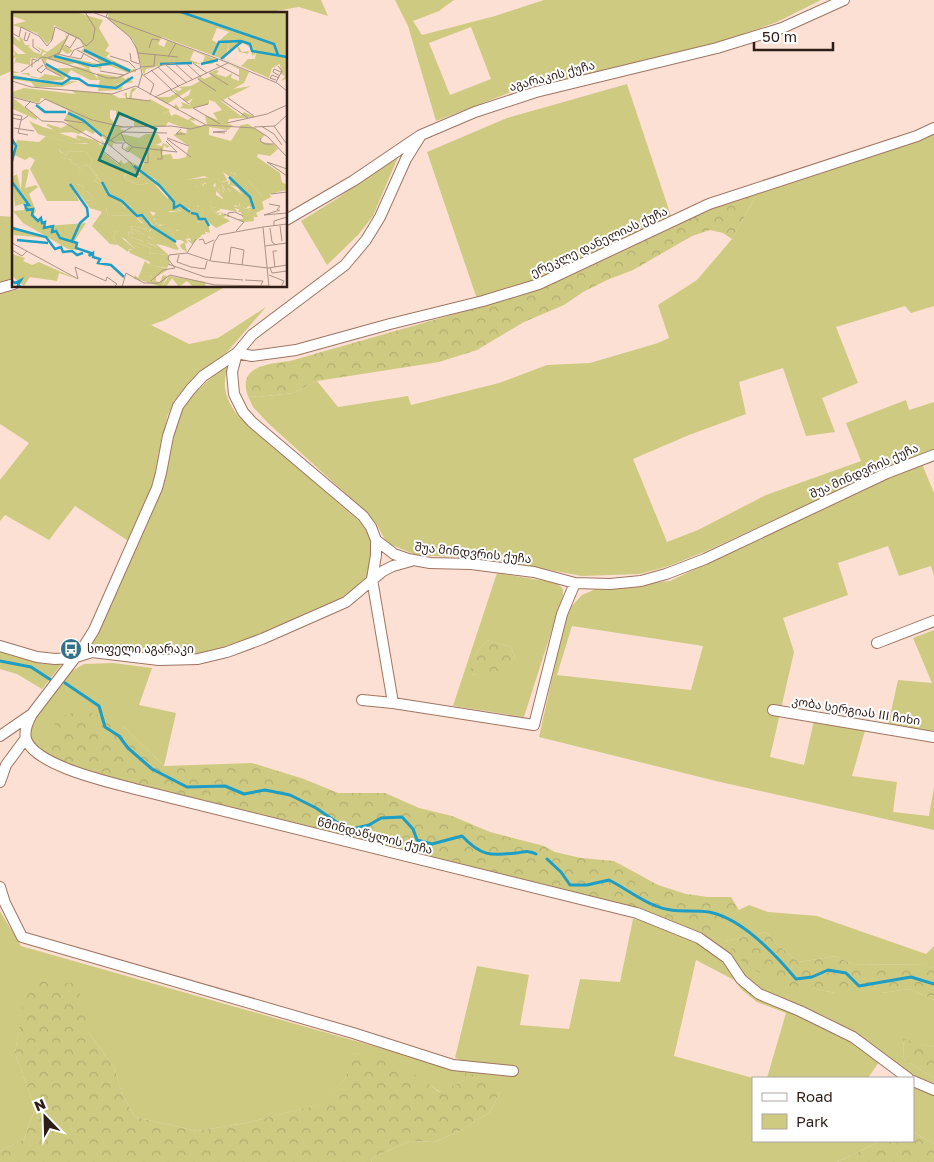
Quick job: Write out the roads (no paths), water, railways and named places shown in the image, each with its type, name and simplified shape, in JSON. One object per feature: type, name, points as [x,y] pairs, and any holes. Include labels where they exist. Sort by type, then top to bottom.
[{"type":"street","name":"აგარაკის ქუჩა","points":[[288,219],[353,181],[421,135],[475,112],[536,92],[716,48],[782,28],[844,0]]},
{"type":"street","name":"ერეკლე დანელიას ქუჩა","points":[[237,353],[252,356],[296,350],[483,301],[539,284],[710,204],[917,136],[934,128]]},
{"type":"street","points":[[0,782],[6,765],[26,738],[27,725],[32,714],[94,630],[134,542],[159,480],[168,436],[178,406],[204,376],[237,353],[252,335],[345,265],[366,240],[380,217],[406,159],[421,135]]},
{"type":"street","name":"შუა მინდვრის ქუჩა","points":[[237,353],[232,372],[234,394],[243,412],[260,429],[363,516],[371,527],[376,540],[394,554],[415,560],[471,564],[534,572],[575,583],[610,584],[641,581],[666,574],[705,558],[887,472],[933,458]]},
{"type":"street","points":[[376,540],[372,580],[393,703]]},
{"type":"street","points":[[0,646],[37,657],[55,659],[73,658],[92,652],[159,660],[198,659],[227,652],[262,639],[346,602],[372,580],[393,566],[415,560]]},
{"type":"street","points":[[362,700],[393,703],[534,726],[562,614],[575,583]]},
{"type":"street","points":[[877,643],[934,621]]},
{"type":"street","name":"კობა სერგიას III ჩიხი","points":[[774,710],[934,737]]},
{"type":"street","points":[[0,736],[32,714]]},
{"type":"street","name":"წმინდაწყლის ქუჩა","points":[[26,738],[33,751],[56,765],[135,789],[637,913],[699,938],[727,958],[741,979],[759,994],[846,1033],[907,1077]]},
{"type":"street","points":[[0,888],[5,903],[22,937],[454,1065],[513,1071]]},
{"type":"street","points":[[914,1081],[934,1090]]},
{"type":"waterway","points":[[0,661],[31,667],[51,680]]},
{"type":"waterway","points":[[65,683],[99,706],[105,727],[119,736],[128,748],[152,769],[187,787],[225,786],[244,794],[265,790],[290,795],[316,808],[348,830],[369,825],[381,818],[402,817],[413,829],[417,840],[432,844],[462,836],[475,848],[486,853],[529,852],[536,854]]},
{"type":"waterway","points":[[547,859],[561,872],[570,885],[587,885],[609,880],[644,901],[663,908],[676,911],[709,912],[721,916],[757,939],[796,979],[812,977],[828,970],[846,973],[859,986],[911,977],[934,984]]},
{"type":"place","name":"სოფელი აგარაკი","points":[[71,649]]}]
